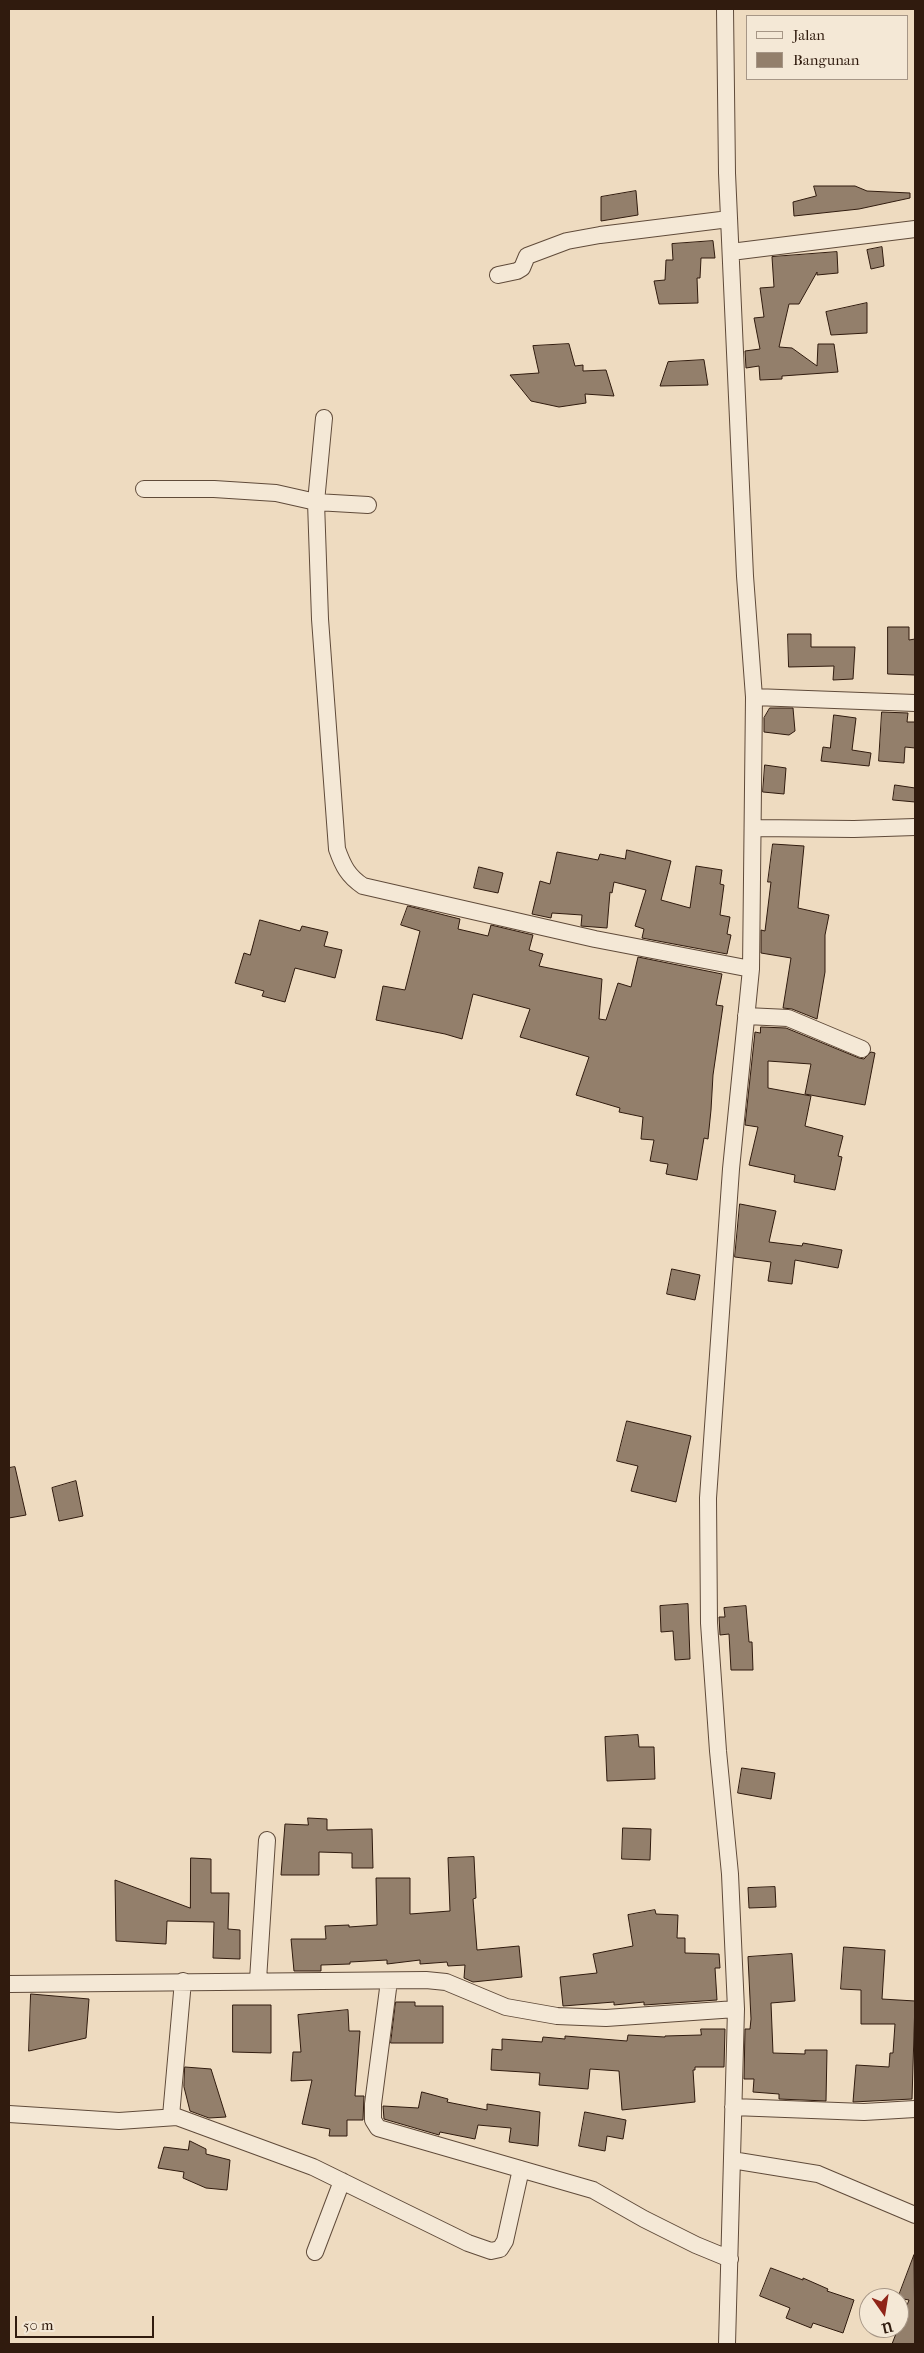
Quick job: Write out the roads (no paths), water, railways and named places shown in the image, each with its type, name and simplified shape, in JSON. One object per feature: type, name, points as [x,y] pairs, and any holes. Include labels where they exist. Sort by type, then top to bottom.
[{"type":"street","points":[[725,9],[729,219],[745,576],[754,697],[751,969],[731,1170],[708,1498],[709,1623],[718,1752],[730,1874],[736,2010],[727,2344]]},
{"type":"street","points":[[498,275],[522,268],[526,256],[567,242],[729,219]]},
{"type":"street","points":[[731,252],[915,230]]},
{"type":"street","points":[[324,418],[316,502],[320,619],[338,849],[344,867],[351,878],[363,886],[595,939],[751,969]]},
{"type":"street","points":[[144,489],[214,489],[276,493],[316,502],[368,505]]},
{"type":"street","points":[[754,697],[915,703]]},
{"type":"street","points":[[754,828],[854,829],[915,826]]},
{"type":"street","points":[[746,1016],[788,1018],[862,1049]]},
{"type":"street","points":[[258,1980],[268,1840]]},
{"type":"street","points":[[9,1984],[258,1980],[446,1982],[506,2007],[557,2016],[606,2018],[736,2010]]},
{"type":"street","points":[[390,1980],[373,2104],[375,2125],[388,2132],[594,2190],[661,2228],[730,2258]]},
{"type":"street","points":[[170,2116],[183,1981]]},
{"type":"street","points":[[733,2107],[864,2112],[915,2109]]},
{"type":"street","points":[[9,2114],[118,2121],[149,2120],[170,2116],[313,2167],[468,2243],[491,2251],[500,2249],[505,2241],[521,2169]]},
{"type":"street","points":[[732,2160],[818,2174],[915,2215]]},
{"type":"street","points":[[315,2252],[342,2181]]}]
